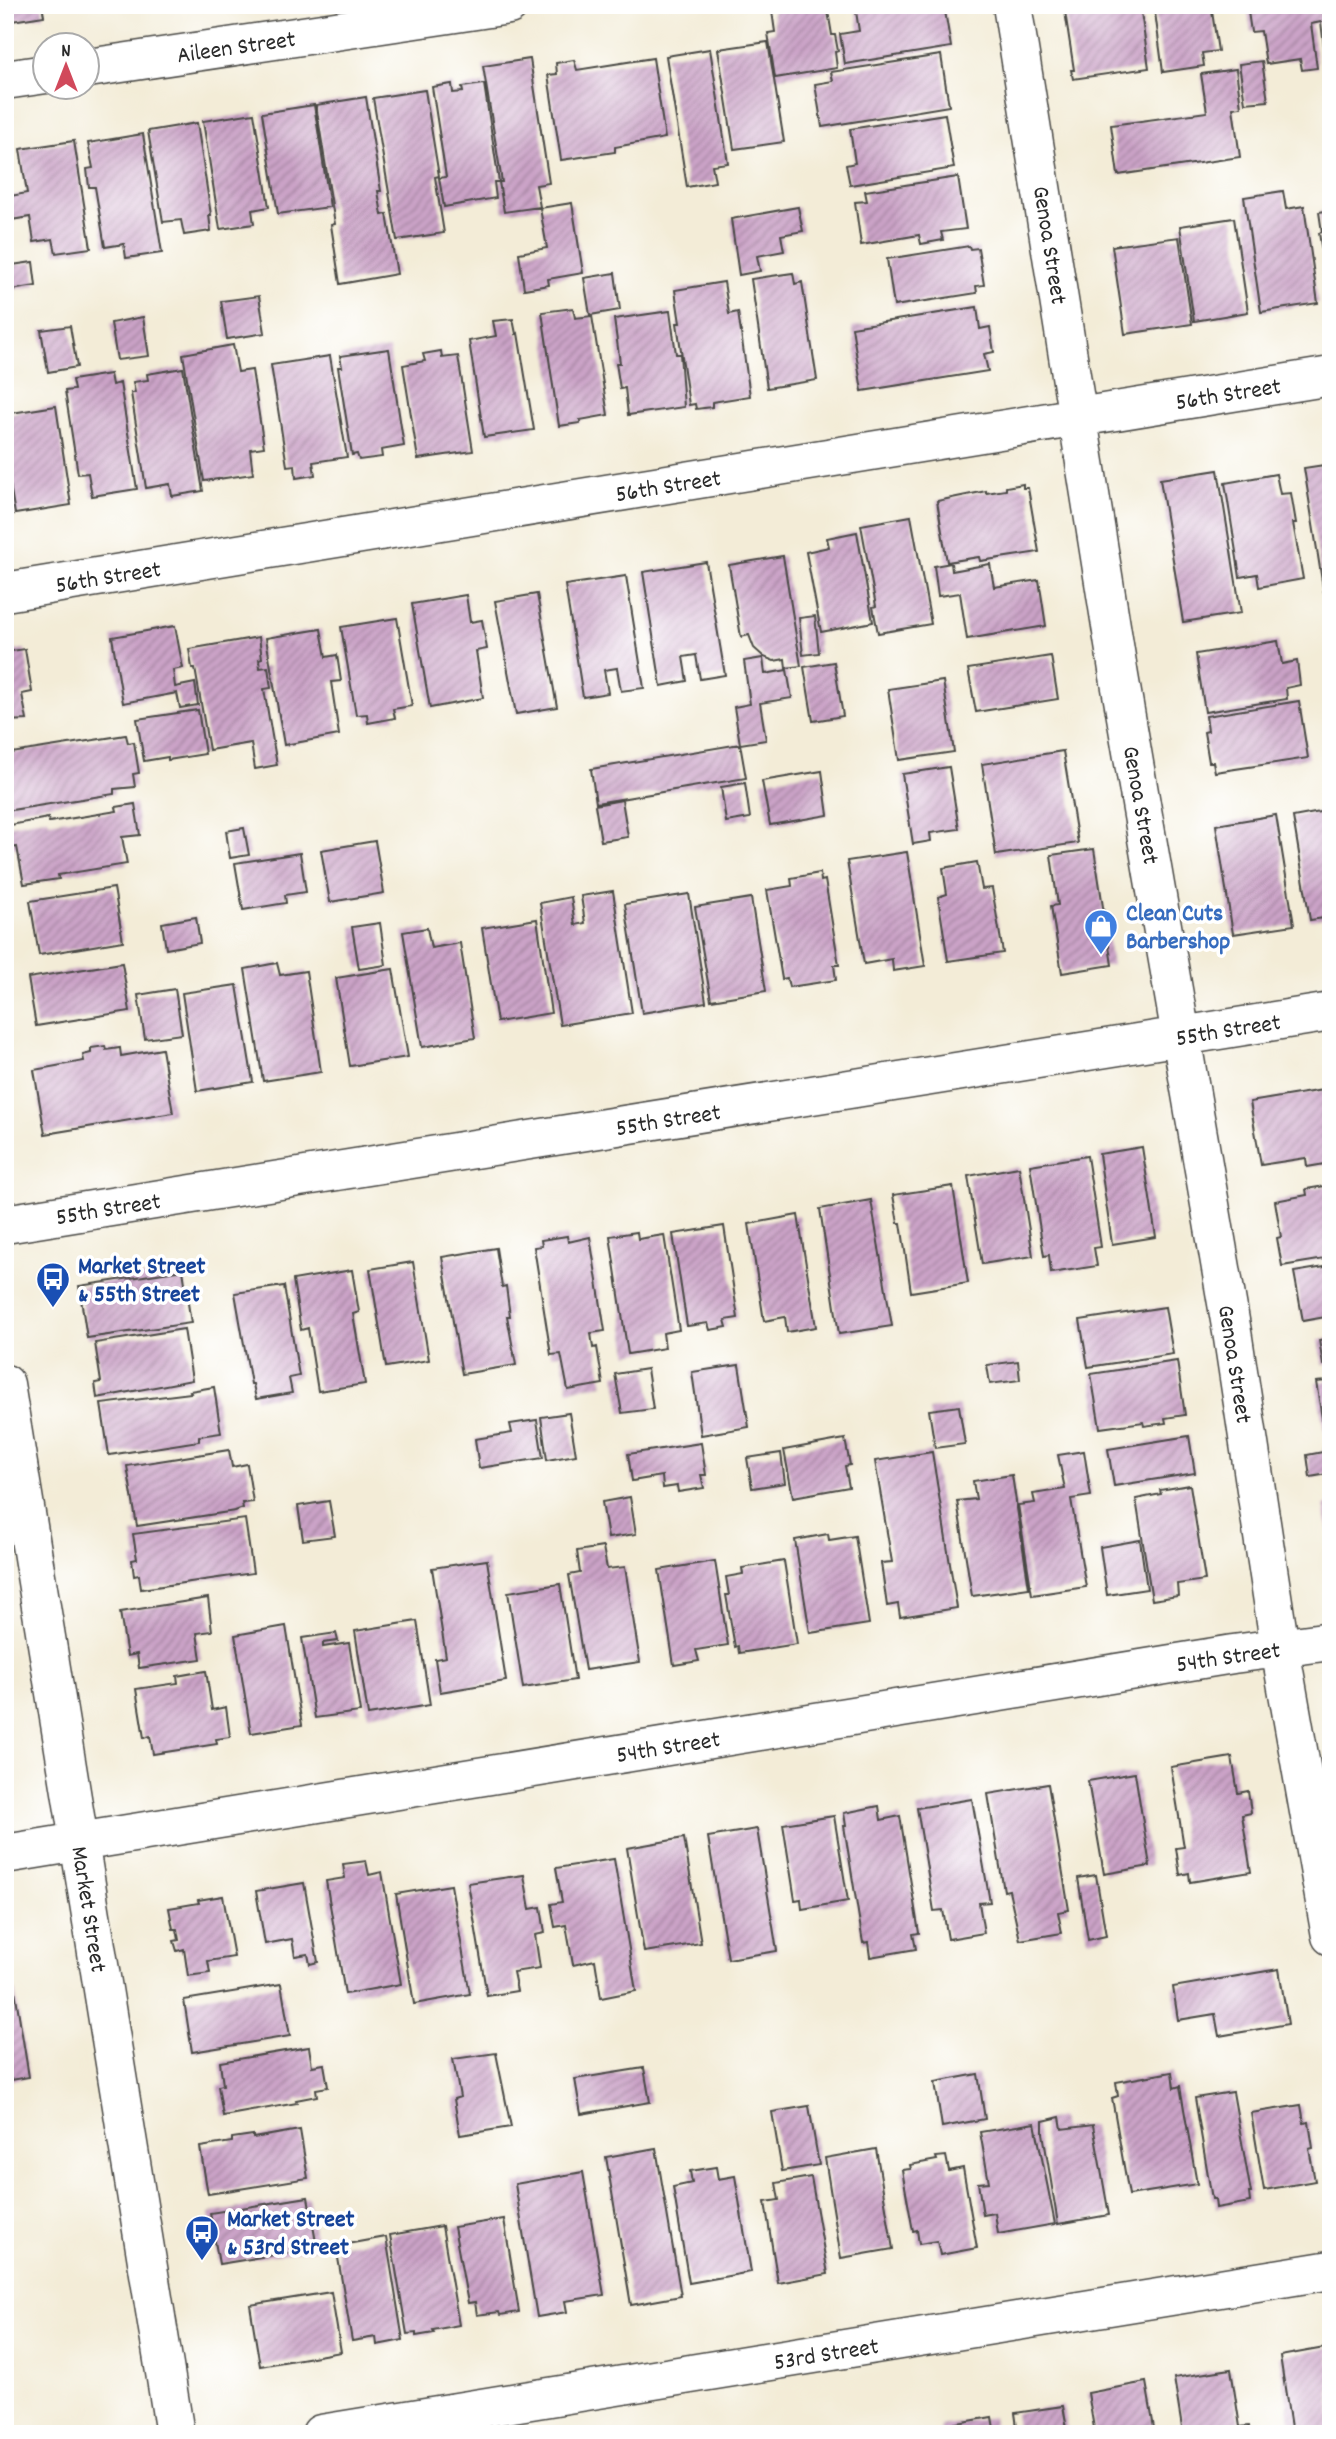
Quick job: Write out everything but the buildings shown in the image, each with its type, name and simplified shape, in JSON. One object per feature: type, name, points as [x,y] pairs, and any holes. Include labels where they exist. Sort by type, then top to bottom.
[{"type":"street","name":"Aileen Street","points":[[102,66],[509,5]]},
{"type":"street","name":"Genoa Street","points":[[1012,5],[1117,662],[1233,1338],[1280,1648],[1331,1936]]},
{"type":"street","points":[[5,80],[32,76]]},
{"type":"street","name":"56th Street","points":[[5,592],[1331,376]]},
{"type":"street","name":"55th Street","points":[[5,1224],[1331,1012]]},
{"type":"street","name":"Market Street","points":[[5,1384],[175,2434]]},
{"type":"street","name":"54th Street","points":[[5,1854],[1205,1658],[1331,1641]]},
{"type":"street","name":"53rd Street","points":[[321,2434],[1331,2270]]},
{"type":"place","name":"Clean Cuts Barbershop","points":[[1101,956]]},
{"type":"place","name":"Market Street & 55th Street","points":[[53,1309]]},
{"type":"place","name":"Market Street & 53rd Street","points":[[202,2262]]}]
